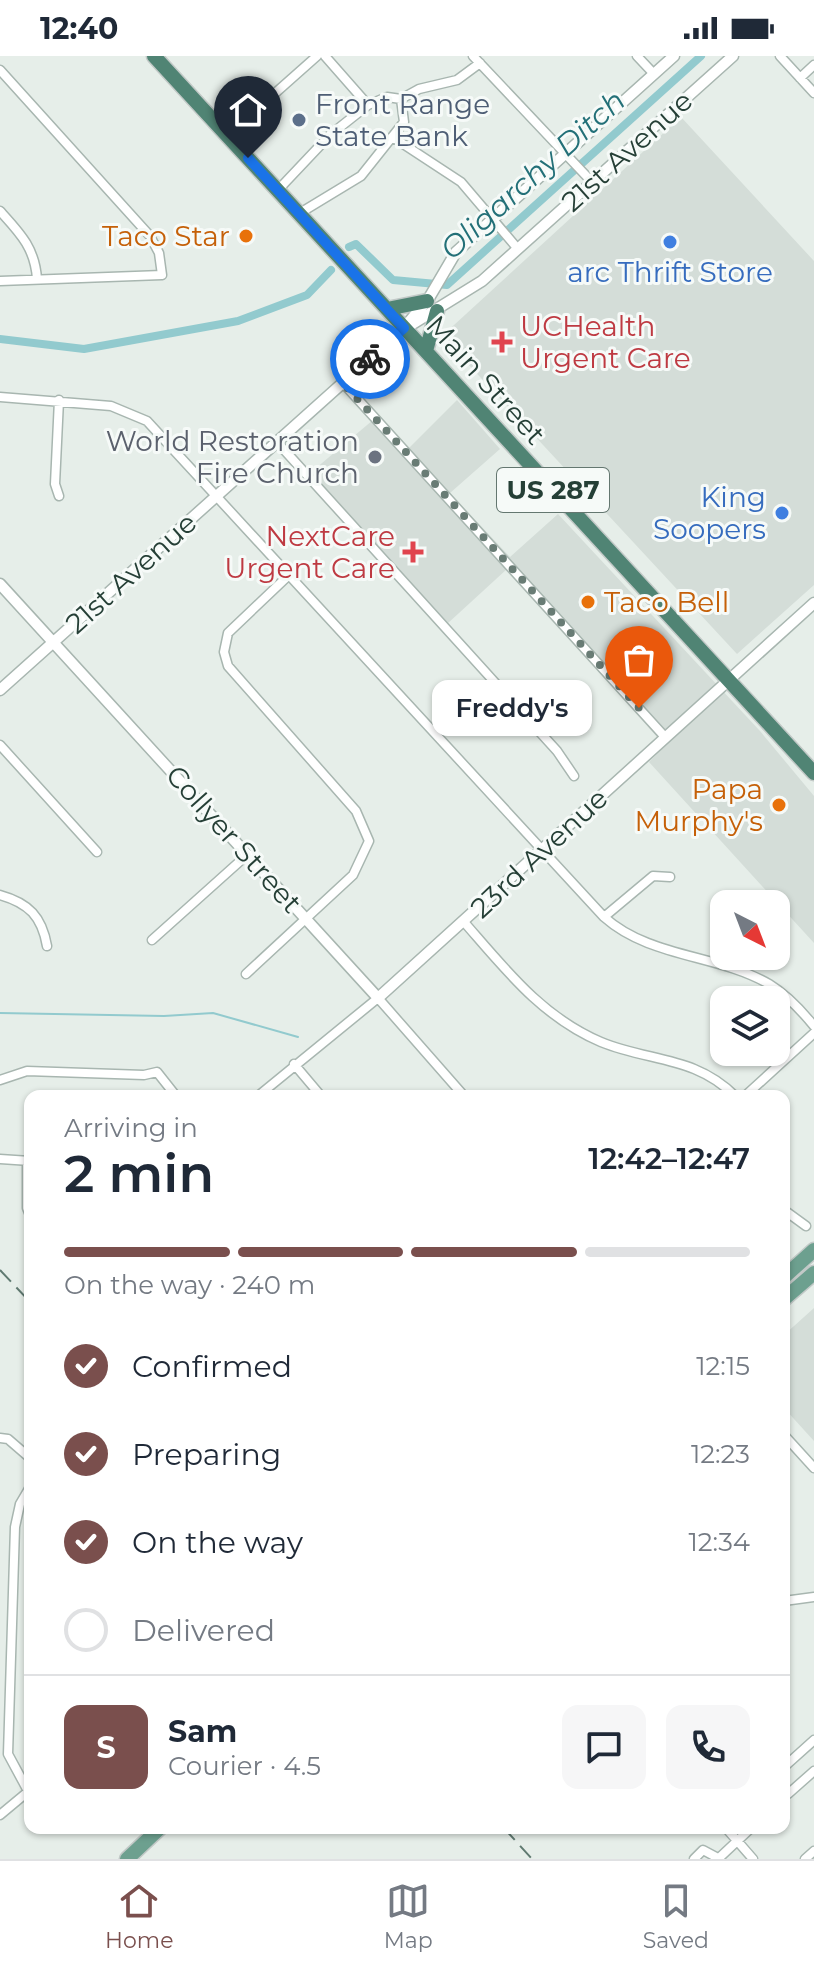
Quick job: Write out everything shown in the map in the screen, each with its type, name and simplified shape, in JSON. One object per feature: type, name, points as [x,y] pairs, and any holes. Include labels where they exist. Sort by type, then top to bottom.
[{"type":"highway","name":"Main Street","points":[[154,56],[814,773]]},
{"type":"highway","points":[[387,309],[432,301],[426,351]]},
{"type":"main road","points":[[790,1272],[814,1250]]},
{"type":"main road","points":[[790,1294],[814,1273]]},
{"type":"main road","points":[[127,1859],[154,1834]]},
{"type":"street","points":[[228,135],[317,56]]},
{"type":"street","points":[[325,56],[368,105]]},
{"type":"street","points":[[637,56],[654,74]]},
{"type":"street","name":"21st Avenue","points":[[432,301],[439,277],[456,252],[569,158],[674,56]]},
{"type":"street","name":"21st Avenue","points":[[0,690],[432,301],[482,281],[733,56]]},
{"type":"street","points":[[780,56],[814,93]]},
{"type":"street","points":[[278,190],[330,135],[368,105],[387,97],[401,99],[419,89],[457,80],[476,59],[592,182]]},
{"type":"street","points":[[800,78],[814,65]]},
{"type":"street","points":[[0,70],[150,236],[159,253],[162,275],[0,281]]},
{"type":"street","points":[[300,213],[361,176],[404,122],[401,99]]},
{"type":"street","points":[[394,138],[461,182],[518,249]]},
{"type":"street","points":[[0,211],[26,240],[36,260],[37,279]]},
{"type":"street","points":[[343,383],[665,737]]},
{"type":"street","points":[[0,397],[111,406],[147,421],[604,917],[634,939],[749,974],[785,995],[811,1022]]},
{"type":"street","points":[[59,400],[55,484],[59,496]]},
{"type":"street","points":[[277,442],[557,751],[574,776]]},
{"type":"street","points":[[246,974],[358,869],[369,841],[364,823],[356,811],[232,672],[224,652],[224,642],[234,625],[290,574]]},
{"type":"street","name":"Collyer Street","points":[[0,584],[307,919],[459,1090]]},
{"type":"street","name":"23rd Avenue","points":[[265,1090],[378,998],[464,922],[814,603]]},
{"type":"street","points":[[0,745],[97,852]]},
{"type":"street","points":[[152,940],[248,854]]},
{"type":"street","points":[[604,917],[653,876],[670,877]]},
{"type":"street","points":[[0,895],[15,899],[38,917],[43,924],[47,946]]},
{"type":"street","points":[[464,922],[526,992],[570,1026],[604,1043],[698,1068],[714,1076],[729,1090]]},
{"type":"street","points":[[752,1090],[814,1033]]},
{"type":"street","points":[[294,1064],[316,1090]]},
{"type":"street","points":[[0,1080],[27,1071],[144,1075],[157,1072],[171,1090]]},
{"type":"street","points":[[256,1084],[258,1090]]},
{"type":"street","points":[[0,1159],[24,1161]]},
{"type":"street","points":[[790,1214],[806,1226]]},
{"type":"street","points":[[0,1438],[8,1439],[24,1453]]},
{"type":"street","points":[[790,1442],[814,1468]]},
{"type":"street","points":[[24,1497],[15,1527],[11,1623],[5,1640],[8,1754],[24,1781]]},
{"type":"street","points":[[790,1600],[814,1597]]},
{"type":"street","points":[[0,1622],[11,1623]]},
{"type":"street","points":[[790,1762],[814,1740]]},
{"type":"street","points":[[790,1790],[814,1771]]},
{"type":"street","points":[[0,1815],[24,1794]]},
{"type":"street","points":[[731,1834],[753,1859]]},
{"type":"street","points":[[694,1859],[703,1850],[718,1858],[745,1834]]},
{"type":"street","points":[[805,1859],[814,1851]]},
{"type":"shaded area","points":[[681,117],[814,261],[814,585],[737,654],[442,336]]},
{"type":"shaded area","points":[[457,400],[500,449],[450,493],[510,557],[558,514],[760,731],[814,796],[814,943],[790,917],[790,890],[766,890],[649,762],[665,746],[507,569],[447,624],[309,474],[373,420],[403,454]]},
{"type":"shaded area","points":[[814,1308],[814,1441],[790,1415],[790,1330]]},
{"type":"waterway","name":"Oligarchy Ditch","points":[[349,247],[356,244],[393,280],[447,285],[701,56]]},
{"type":"waterway","name":"Oligarchy Ditch","points":[[0,339],[84,349],[238,321],[307,295],[331,270]]},
{"type":"waterway","points":[[0,1013],[164,1016],[213,1013],[298,1037]]},
{"type":"railway","points":[[0,1270],[24,1296]]},
{"type":"railway","points":[[509,1834],[532,1859]]},
{"type":"way so far","points":[[370,359],[343,383],[639,708]]},
{"type":"place","name":"Front Range State Bank","points":[[299,120]]},
{"type":"place","name":"Taco Star","points":[[246,236]]},
{"type":"place","name":"arc Thrift Store","points":[[670,242]]},
{"type":"place","name":"UCHealth Urgent Care","points":[[502,342]]},
{"type":"place","name":"World Restoration Fire Church","points":[[375,457]]},
{"type":"place","name":"King Soopers","points":[[782,513]]},
{"type":"place","name":"NextCare Urgent Care","points":[[413,552]]},
{"type":"place","name":"Taco Bell","points":[[588,602]]},
{"type":"place","name":"Freddy's","points":[[639,708]]},
{"type":"place","name":"Papa Murphy's","points":[[779,805]]},
{"type":"route","points":[[248,158],[404,328],[370,359]]}]
